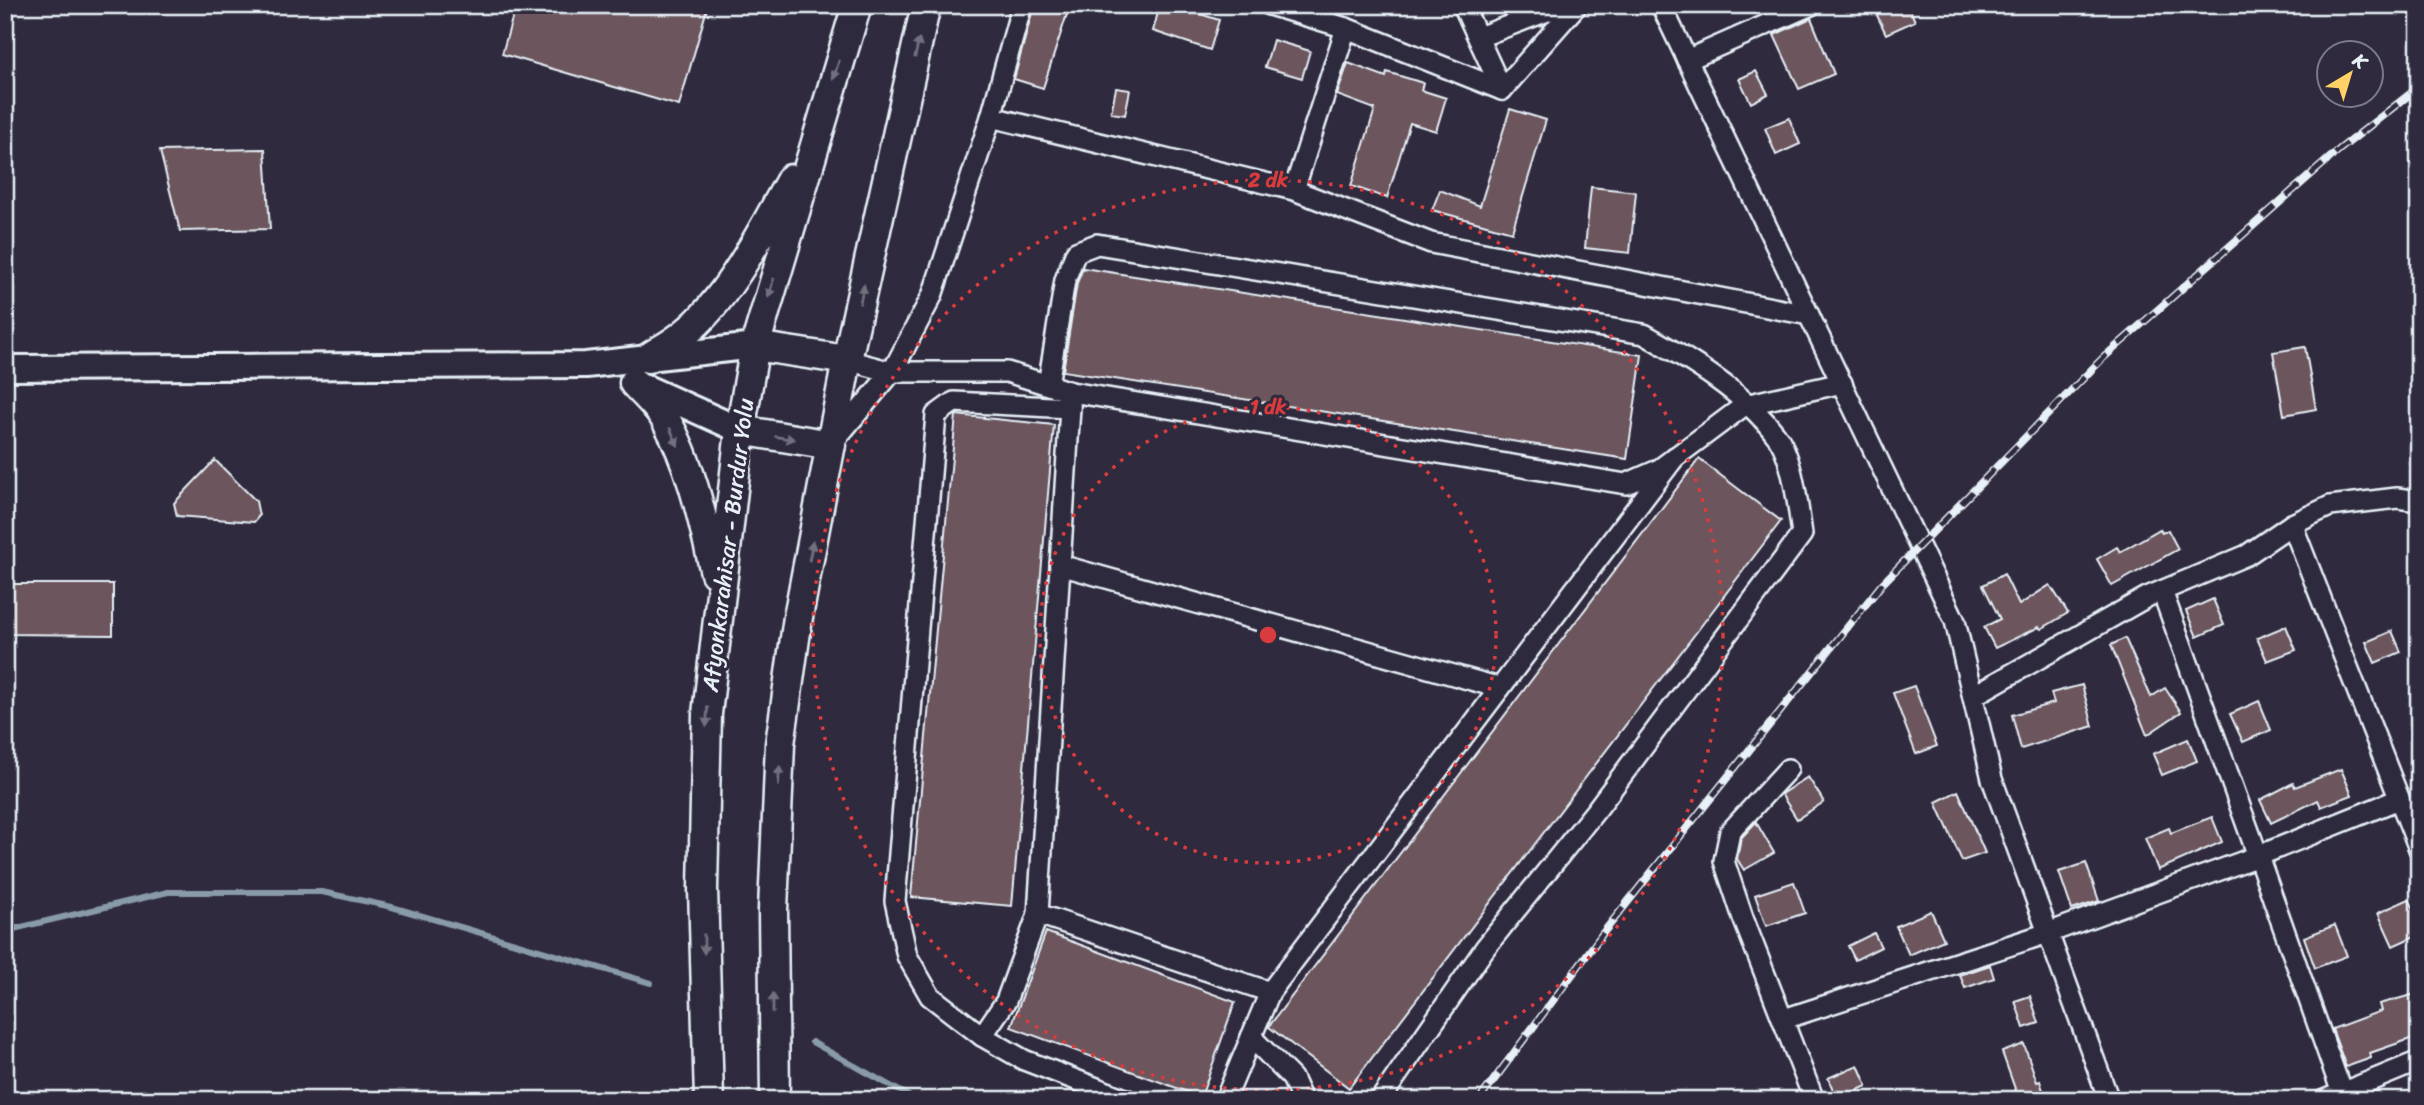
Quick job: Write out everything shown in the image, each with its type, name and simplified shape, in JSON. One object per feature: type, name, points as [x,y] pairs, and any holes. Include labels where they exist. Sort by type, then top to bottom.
[{"type":"highway","name":"Afyonkarahisar - Burdur Yolu","points":[[709,1100],[703,874],[706,714],[740,430],[755,346],[817,130],[857,5]]},
{"type":"highway","points":[[775,1100],[773,910],[780,744],[798,618],[847,360],[926,5]]},
{"type":"highway","points":[[648,358],[685,334],[743,262],[817,130]]},
{"type":"highway","points":[[755,346],[847,360]]},
{"type":"highway","points":[[634,383],[665,418],[684,460],[702,513],[719,592]]},
{"type":"highway","points":[[740,430],[831,445]]},
{"type":"main road","points":[[5,368],[586,365],[755,346]]},
{"type":"main road","points":[[586,365],[740,430]]},
{"type":"street","points":[[831,445],[892,372],[932,296],[991,117],[1022,5]]},
{"type":"street","points":[[1269,5],[1346,28],[1503,90]]},
{"type":"street","points":[[1463,5],[1503,90]]},
{"type":"street","points":[[1479,37],[1563,5]]},
{"type":"street","points":[[1503,90],[1577,5]]},
{"type":"street","points":[[1661,5],[1955,621],[1993,779],[2109,1100]]},
{"type":"street","points":[[1687,60],[1811,5]]},
{"type":"street","points":[[1294,190],[1346,28]]},
{"type":"street","points":[[991,117],[1294,190],[1431,243],[1809,314]]},
{"type":"street","points":[[1048,385],[1065,280],[1076,252],[1097,244],[1644,334],[1687,359],[1745,404],[1778,437],[1791,476],[1802,534],[1597,809],[1485,948],[1380,1100]]},
{"type":"street","points":[[847,360],[892,372],[1007,372],[1048,385],[1071,400]]},
{"type":"street","points":[[1128,1100],[1024,1060],[982,1036],[930,996],[907,956],[895,901],[936,415],[954,402],[1071,400],[1626,484],[1658,470],[1745,404],[1842,383]]},
{"type":"street","points":[[982,1036],[1006,1001],[1038,914],[1071,400]]},
{"type":"street","points":[[1225,1100],[1270,992],[1675,457]]},
{"type":"street","points":[[1973,696],[2162,591],[2246,555],[2292,524],[2329,506],[2397,498],[2419,501]]},
{"type":"street","points":[[2292,524],[2419,849]]},
{"type":"street","points":[[1060,565],[1500,688]]},
{"type":"street","points":[[2162,591],[2258,856],[2333,1096],[2419,1061]]},
{"type":"street","points":[[1788,769],[1730,832],[1724,861],[1743,918],[1814,1100]]},
{"type":"street","points":[[1784,1019],[2048,933],[2258,856],[2399,799]]},
{"type":"street","points":[[1038,914],[1270,992]]},
{"type":"street","points":[[1251,1037],[1292,1078],[1303,1100]]},
{"type":"building","points":[[516,5],[708,5],[679,106],[502,54]]},
{"type":"building","points":[[1034,5],[1070,5],[1043,88],[1014,79]]},
{"type":"building","points":[[1160,5],[1172,5],[1219,20],[1210,50],[1153,31]]},
{"type":"building","points":[[1872,5],[1908,5],[1915,21],[1886,34]]},
{"type":"building","points":[[1811,18],[1834,74],[1799,89],[1774,35]]},
{"type":"building","points":[[1273,40],[1310,51],[1302,78],[1265,67]]},
{"type":"building","points":[[1348,63],[1386,77],[1387,72],[1423,83],[1421,90],[1446,98],[1436,131],[1410,123],[1387,198],[1351,186],[1375,109],[1337,95]]},
{"type":"building","points":[[1756,71],[1768,94],[1751,103],[1739,79]]},
{"type":"building","points":[[1116,88],[1130,90],[1125,115],[1111,113]]},
{"type":"building","points":[[1510,109],[1546,120],[1512,232],[1432,210],[1440,190],[1480,206]]},
{"type":"building","points":[[1789,118],[1800,144],[1776,155],[1765,128]]},
{"type":"building","points":[[265,149],[270,229],[180,231],[160,151]]},
{"type":"building","points":[[1591,187],[1636,192],[1630,253],[1585,248]]},
{"type":"building","points":[[1083,268],[1642,355],[1627,459],[1063,371],[1077,283]]},
{"type":"building","points":[[2305,347],[2316,409],[2284,415],[2273,352]]},
{"type":"building","points":[[956,415],[1054,425],[1012,906],[911,897]]},
{"type":"building","points":[[1699,459],[1781,521],[1349,1088],[1269,1027],[1270,1025]]},
{"type":"building","points":[[215,460],[256,501],[259,516],[254,522],[177,516],[174,503]]},
{"type":"building","points":[[2160,529],[2162,533],[2168,530],[2178,549],[2112,586],[2097,559],[2117,547],[2120,552]]},
{"type":"building","points":[[2004,574],[2019,605],[2050,585],[2068,613],[2041,629],[2039,627],[1995,648],[1984,627],[2000,619],[1983,585]]},
{"type":"building","points":[[5,584],[113,584],[113,635],[5,634]]},
{"type":"building","points":[[2213,599],[2224,625],[2197,637],[2186,611]]},
{"type":"building","points":[[2286,626],[2296,650],[2267,661],[2257,638]]},
{"type":"building","points":[[2392,631],[2401,652],[2375,663],[2366,642]]},
{"type":"building","points":[[2125,638],[2151,697],[2165,688],[2181,712],[2147,735],[2111,645]]},
{"type":"building","points":[[2082,685],[2093,726],[2021,749],[2012,715],[2054,703],[2051,693]]},
{"type":"building","points":[[1914,686],[1937,746],[1916,754],[1893,693]]},
{"type":"building","points":[[2259,701],[2271,730],[2243,742],[2230,714]]},
{"type":"building","points":[[2188,739],[2197,761],[2162,775],[2153,754]]},
{"type":"building","points":[[2341,769],[2352,795],[2321,807],[2318,800],[2271,823],[2260,800],[2293,783],[2295,787]]},
{"type":"building","points":[[1808,777],[1824,802],[1797,819],[1781,794]]},
{"type":"building","points":[[1958,791],[1985,853],[1962,861],[1936,802]]},
{"type":"building","points":[[2212,817],[2222,842],[2158,870],[2145,838],[2169,828],[2171,833]]},
{"type":"building","points":[[1756,822],[1774,853],[1744,870],[1737,859],[1741,838]]},
{"type":"building","points":[[2086,863],[2099,901],[2072,910],[2059,872]]},
{"type":"building","points":[[1794,882],[1805,913],[1766,926],[1755,895]]},
{"type":"building","points":[[2409,899],[2419,919],[2419,934],[2393,946],[2378,913]]},
{"type":"building","points":[[1931,911],[1944,940],[1909,955],[1896,926]]},
{"type":"building","points":[[2335,925],[2347,956],[2315,968],[2304,937]]},
{"type":"building","points":[[1046,932],[1235,1002],[1201,1097],[1011,1027]]},
{"type":"building","points":[[1874,933],[1881,947],[1855,960],[1848,946]]},
{"type":"building","points":[[1990,965],[1994,978],[1965,988],[1960,975]]},
{"type":"building","points":[[2419,993],[2419,1036],[2370,1053],[2371,1058],[2346,1067],[2332,1029],[2381,1011],[2379,1004]]},
{"type":"building","points":[[2030,996],[2039,1023],[2024,1028],[2015,1001]]},
{"type":"building","points":[[2024,1044],[2046,1100],[2019,1100],[2002,1052]]},
{"type":"building","points":[[1858,1065],[1867,1086],[1837,1099],[1828,1078]]},
{"type":"waterway","points":[[5,931],[168,892],[322,892],[392,907],[651,983]]},
{"type":"waterway","points":[[812,1042],[916,1100]]},
{"type":"railway","points":[[1479,1100],[1603,933],[1882,584],[2102,359],[2340,149],[2419,87]]}]
